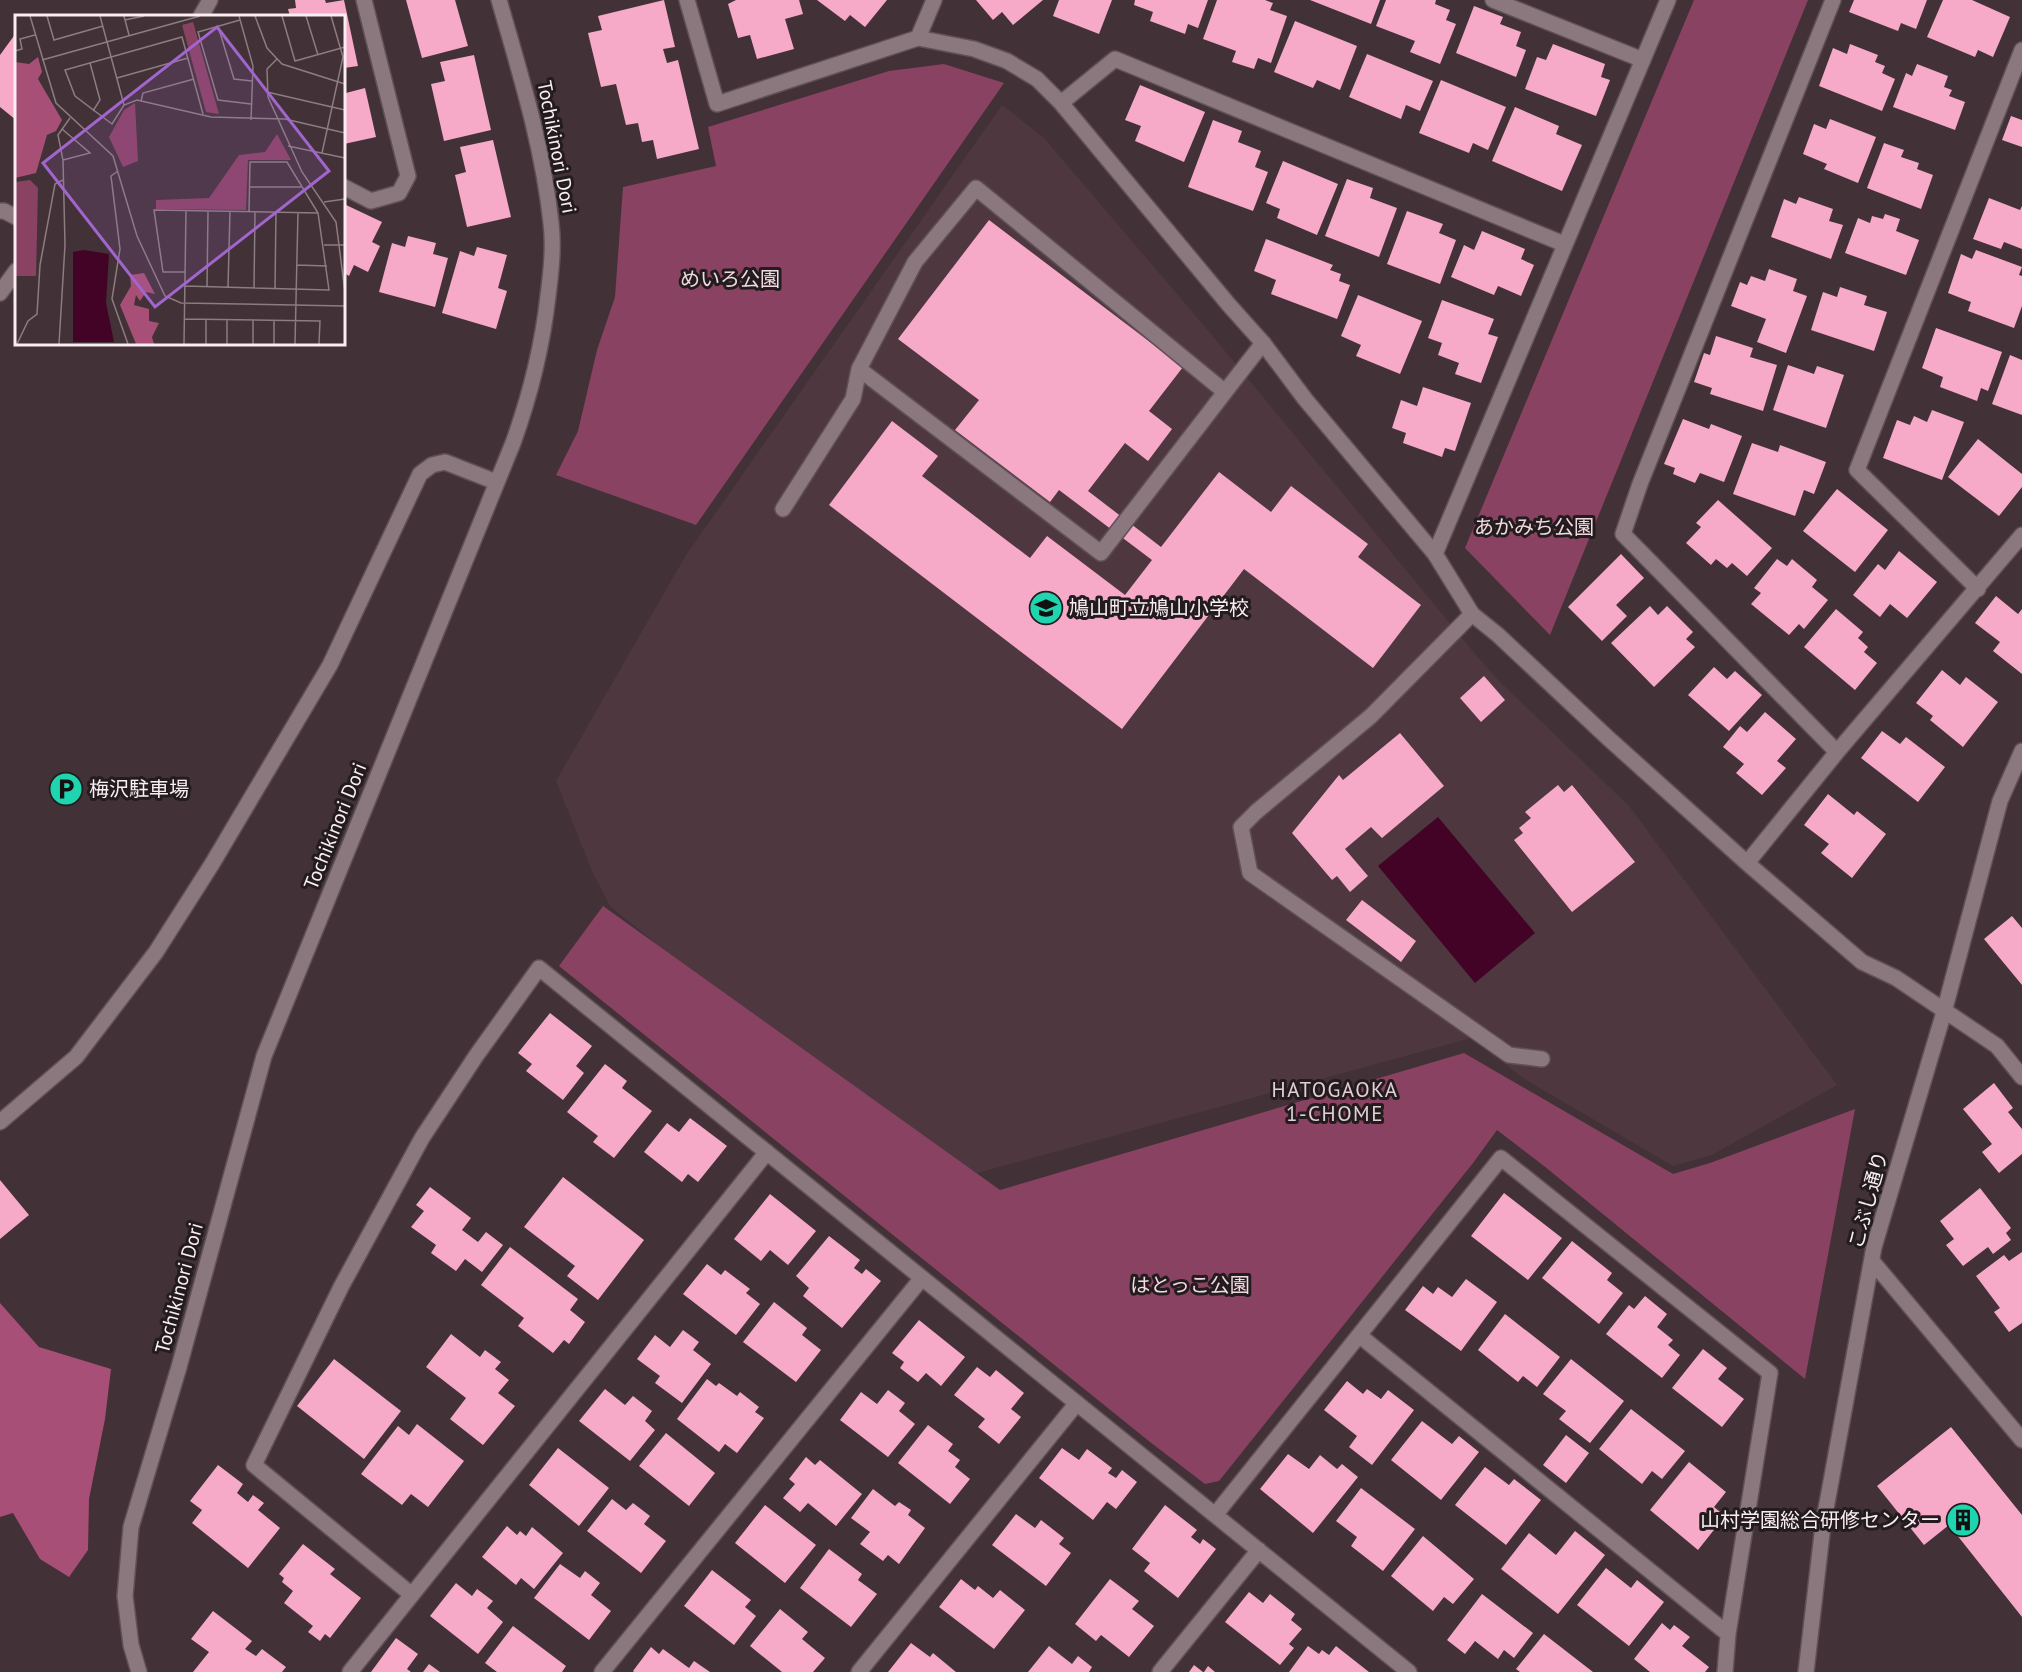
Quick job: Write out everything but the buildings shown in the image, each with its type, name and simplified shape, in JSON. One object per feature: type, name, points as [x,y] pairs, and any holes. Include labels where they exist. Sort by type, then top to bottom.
[{"type":"street","points":[[202,15],[210,0]]},
{"type":"street","points":[[345,188],[370,201],[399,193],[408,176],[364,0]]},
{"type":"street","name":"Tochikinori Dori","points":[[139,1672],[131,1645],[125,1596],[131,1527],[179,1367],[264,1056],[476,537],[524,412],[542,345],[551,272],[552,225],[540,152],[525,88],[499,0]]},
{"type":"street","points":[[687,0],[717,104],[918,38],[974,49],[1007,61],[1037,79],[1061,103],[1263,343],[1305,399],[1435,554],[1472,614],[1498,635],[1747,863],[1862,962],[1896,978],[1997,1047],[2022,1077]]},
{"type":"street","points":[[918,38],[934,0]]},
{"type":"street","points":[[1493,0],[1644,60]]},
{"type":"street","points":[[1435,554],[1668,0]]},
{"type":"street","points":[[1833,0],[1640,484],[1623,534],[1837,752]]},
{"type":"street","points":[[1978,589],[1857,470],[2022,50]]},
{"type":"street","points":[[1061,103],[1115,59],[1564,244]]},
{"type":"street","points":[[783,509],[853,399],[859,369],[915,262],[976,188],[1225,392]]},
{"type":"street","points":[[0,211],[15,216]]},
{"type":"street","points":[[0,293],[15,272]]},
{"type":"street","points":[[859,369],[1101,553],[1263,343]]},
{"type":"street","points":[[0,1122],[76,1057],[156,952],[212,864],[330,665],[420,474],[432,465],[445,462],[496,482]]},
{"type":"street","points":[[1747,863],[1837,752],[2022,535]]},
{"type":"street","points":[[1472,614],[1371,716],[1241,827],[1250,873],[1509,1055],[1542,1059]]},
{"type":"street","name":"こぶし通り","points":[[1806,1672],[1823,1525],[1874,1247],[1944,1012],[2000,801],[2022,753]]},
{"type":"street","points":[[412,1595],[254,1465],[341,1287],[422,1138],[476,1056],[539,968],[1409,1672]]},
{"type":"street","points":[[350,1672],[766,1152]]},
{"type":"street","points":[[1215,1515],[1501,1158],[1770,1373],[1728,1634],[1725,1672]]},
{"type":"street","points":[[1872,1261],[2022,1440]]},
{"type":"street","points":[[602,1672],[922,1278]]},
{"type":"street","points":[[1360,1336],[1728,1634]]},
{"type":"street","points":[[859,1672],[1077,1403]]},
{"type":"street","points":[[1160,1672],[1259,1550]]},
{"type":"shaded area","name":"鳩山町立鳩山小学校","points":[[1002,105],[1044,138],[1211,334],[1481,661],[1629,806],[1837,1085],[1712,1155],[1673,1166],[1526,1080],[1471,1038],[959,1178],[938,1175],[610,906],[592,871],[556,781],[686,555]]},
{"type":"shaded area","points":[[1438,817],[1535,933],[1475,983],[1378,866]]},
{"type":"shaded area","points":[[0,1303],[39,1347],[111,1369],[105,1419],[89,1499],[88,1550],[69,1577],[40,1559],[13,1513],[0,1517]]},
{"type":"green space","name":"あかみち公園","points":[[1694,0],[1808,0],[1550,635],[1465,548]]},
{"type":"green space","name":"めいろ公園","points":[[944,64],[1004,83],[696,525],[556,475],[578,431],[597,350],[615,297],[623,187],[716,166],[708,127],[889,71]]},
{"type":"green space","name":"はとっこ公園","points":[[603,906],[1000,1190],[1464,1053],[1673,1174],[1710,1163],[1855,1109],[1805,1379],[1497,1130],[1219,1481],[1205,1484],[559,966]]},
{"type":"place","name":"鳩山町立鳩山小学校","points":[[1046,608]]},
{"type":"place","name":"梅沢駐車場","points":[[66,789]]},
{"type":"place","name":"山村学園総合研修センター","points":[[1963,1520]]},
{"type":"district","name":"HATOGAOKA 1-CHOME","points":[[1335,1101]]}]
